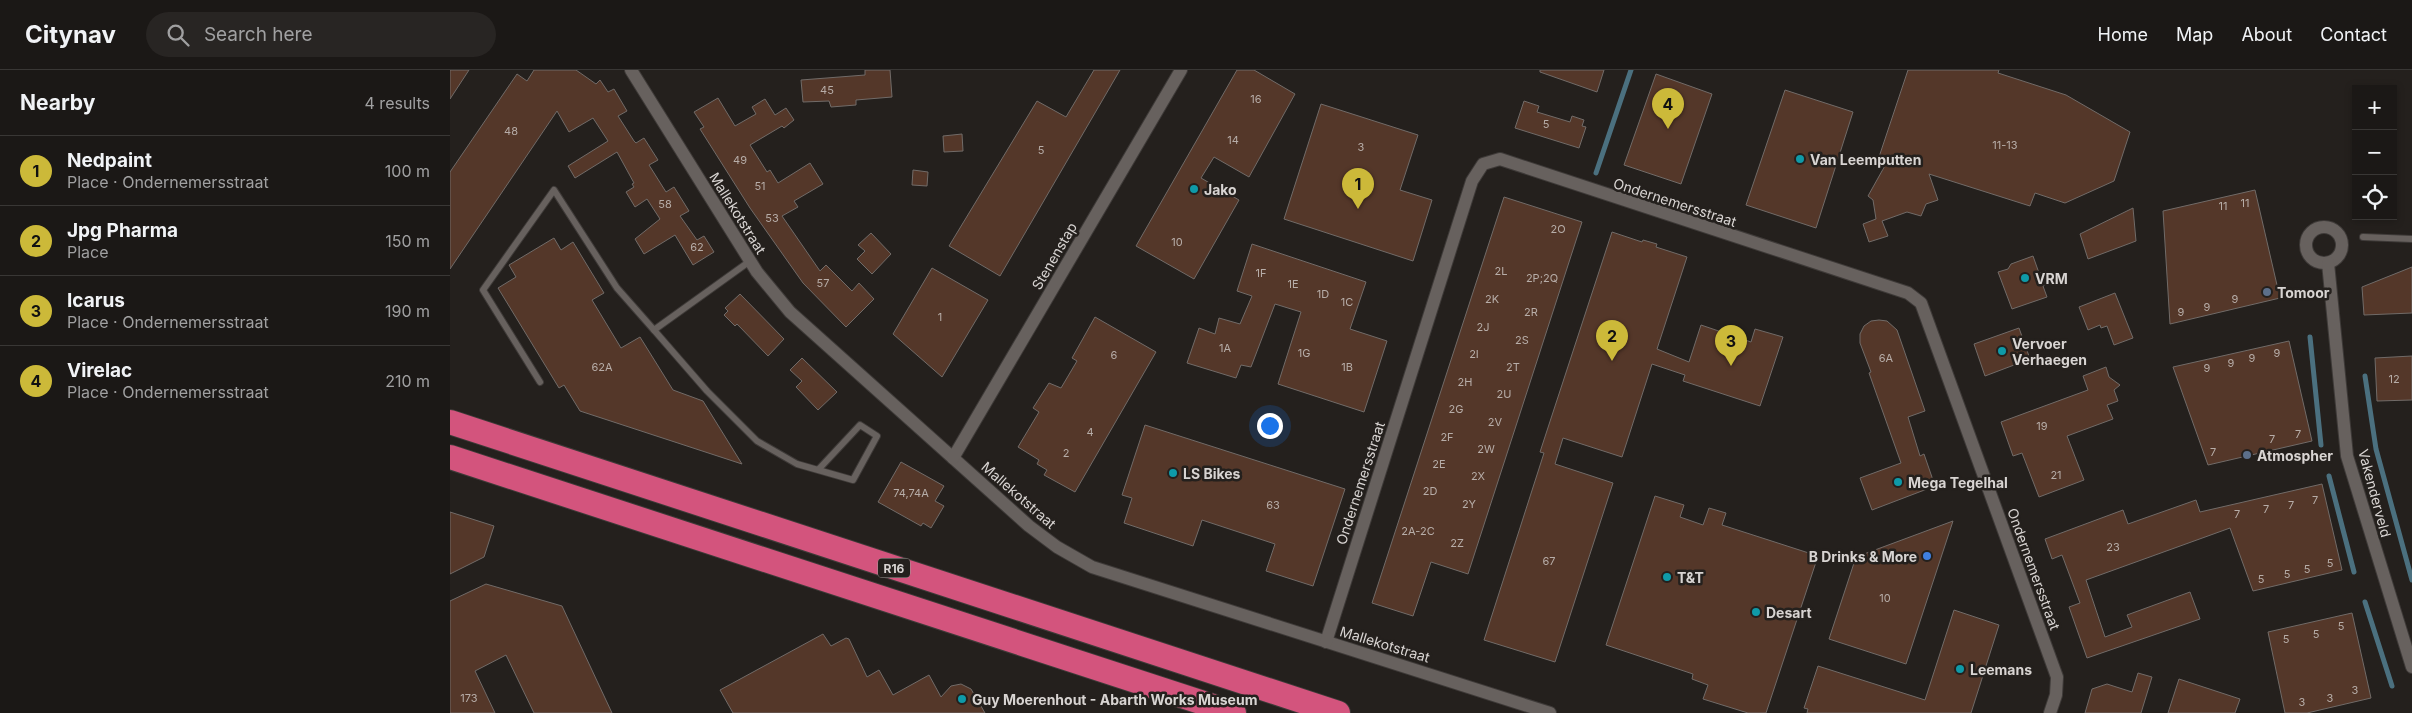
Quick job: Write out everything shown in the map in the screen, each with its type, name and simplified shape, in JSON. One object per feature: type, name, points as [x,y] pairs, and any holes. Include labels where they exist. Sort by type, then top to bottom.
[{"type":"highway","name":"R16","points":[[450,422],[1338,713]]},
{"type":"highway","name":"R16","points":[[450,457],[1234,713]]},
{"type":"street","name":"Mallekotstraat","points":[[631,70],[750,261],[790,312],[1029,526],[1057,547],[1092,567],[1326,642],[1431,673],[1550,713]]},
{"type":"street","name":"Stenenstap","points":[[953,458],[1181,70]]},
{"type":"street","name":"Ondernemersstraat","points":[[1326,642],[1472,180],[1482,164],[1500,159],[1908,293],[1921,303],[2057,677],[2056,695],[2050,713]]},
{"type":"street","name":"Vakenderveld","points":[[2328,263],[2348,456],[2412,667]]},
{"type":"lane","points":[[540,382],[482,290],[554,190],[616,288],[707,391],[756,441],[796,464],[853,480],[877,436],[860,425],[818,470]]},
{"type":"lane","points":[[2363,237],[2412,239]]},
{"type":"lane","points":[[654,330],[750,261]]},
{"type":"building","points":[[450,70],[469,70],[450,99]]},
{"type":"building","points":[[534,70],[576,70],[596,84],[600,80],[608,92],[614,89],[627,111],[618,116],[636,143],[644,138],[658,160],[649,165],[666,192],[674,187],[689,211],[680,216],[697,240],[704,236],[714,252],[693,265],[675,235],[644,254],[635,239],[660,219],[647,199],[635,207],[626,192],[634,187],[632,184],[634,183],[617,152],[575,178],[568,166],[608,141],[593,118],[569,132],[557,111],[450,269],[450,172],[517,74],[527,81]]},
{"type":"building","points":[[865,70],[890,70],[892,97],[856,100],[856,105],[831,107],[829,101],[803,102],[801,80],[865,75]]},
{"type":"building","points":[[1094,70],[1120,70],[1000,276],[949,246],[1037,101],[1066,117]]},
{"type":"building","points":[[1237,70],[1254,70],[1295,94],[1249,177],[1214,157],[1201,178],[1239,200],[1194,279],[1136,246]]},
{"type":"building","points":[[1540,70],[1604,70],[1597,92],[1540,72]]},
{"type":"building","points":[[1908,70],[1999,70],[1998,73],[2066,95],[2130,132],[2114,181],[2065,203],[2035,193],[2030,206],[1929,174],[1938,200],[1926,204],[1921,216],[1907,212],[1882,221],[1888,236],[1869,242],[1863,224],[1876,219],[1873,200],[1868,196],[1887,162],[1879,157]]},
{"type":"building","points":[[1656,74],[1712,94],[1681,184],[1624,165]]},
{"type":"building","name":"Van Leemputten","points":[[1785,90],[1853,112],[1816,228],[1746,205]]},
{"type":"building","points":[[718,98],[735,126],[756,114],[752,107],[765,99],[775,115],[786,108],[794,120],[784,128],[782,126],[750,145],[767,172],[770,170],[778,183],[810,163],[823,184],[794,201],[798,207],[782,216],[820,271],[826,265],[852,291],[859,283],[874,299],[846,327],[803,283],[750,208],[700,129],[704,127],[694,112]]},
{"type":"building","points":[[1524,101],[1539,106],[1537,112],[1570,122],[1572,116],[1584,120],[1582,126],[1586,127],[1579,148],[1515,128]]},
{"type":"building","points":[[1321,104],[1418,135],[1400,190],[1432,200],[1413,261],[1284,219]]},
{"type":"building","points":[[962,134],[963,151],[944,152],[943,136]]},
{"type":"building","points":[[913,170],[928,172],[927,186],[912,185]]},
{"type":"building","points":[[2255,190],[2280,298],[2170,324],[2163,211]]},
{"type":"building","points":[[1504,197],[1582,222],[1468,574],[1431,562],[1413,616],[1372,603]]},
{"type":"building","points":[[2133,208],[2136,241],[2088,259],[2080,234]]},
{"type":"building","points":[[1612,232],[1642,242],[1643,240],[1657,244],[1656,247],[1687,257],[1657,349],[1689,362],[1701,325],[1751,342],[1755,329],[1783,337],[1760,406],[1683,381],[1685,375],[1652,364],[1622,457],[1563,438],[1555,464],[1613,483],[1555,662],[1484,640],[1544,453],[1540,452]]},
{"type":"building","points":[[871,233],[891,254],[872,274],[857,259],[865,251],[858,245]]},
{"type":"building","points":[[554,238],[561,250],[573,242],[604,293],[592,300],[621,348],[640,337],[673,390],[703,401],[742,464],[580,411],[564,385],[559,388],[498,288],[516,277],[509,265]]},
{"type":"building","points":[[1252,244],[1366,282],[1350,329],[1387,341],[1364,412],[1278,384],[1301,312],[1275,304],[1251,367],[1241,365],[1236,378],[1187,363],[1199,328],[1215,334],[1219,318],[1240,324],[1252,296],[1237,291]]},
{"type":"building","name":"VRM","points":[[2033,256],[2039,273],[2046,271],[2050,283],[2043,286],[2047,297],[2012,309],[1998,272],[2008,269],[2011,264]]},
{"type":"building","points":[[2412,267],[2412,313],[2364,315],[2362,287]]},
{"type":"building","points":[[932,268],[988,300],[942,377],[893,334]]},
{"type":"building","points":[[2115,293],[2133,338],[2114,345],[2107,326],[2101,328],[2100,325],[2088,330],[2079,307]]},
{"type":"building","points":[[740,294],[784,339],[768,356],[737,324],[735,326],[724,315],[728,311],[725,308]]},
{"type":"building","points":[[1095,317],[1156,352],[1075,492],[1044,475],[1047,470],[1037,464],[1039,460],[1018,447],[1039,412],[1033,408],[1049,383],[1061,388],[1077,361],[1072,358]]},
{"type":"building","points":[[1871,321],[1887,321],[1897,330],[1925,411],[1908,417],[1920,456],[1924,454],[1935,486],[1872,510],[1860,478],[1901,463],[1860,343],[1860,334],[1864,326]]},
{"type":"building","name":"Vervoer Verhaegen","points":[[2019,328],[2030,359],[1985,376],[1974,344]]},
{"type":"building","points":[[2289,341],[2312,441],[2208,465],[2173,367]]},
{"type":"building","points":[[2412,356],[2412,400],[2377,401],[2375,358]]},
{"type":"building","points":[[802,358],[837,392],[818,410],[796,387],[802,381],[790,370]]},
{"type":"building","points":[[2106,367],[2109,377],[2120,385],[2114,390],[2118,401],[2107,405],[2113,419],[2067,436],[2084,480],[2039,497],[2022,453],[2013,456],[2001,422],[2088,390],[2083,376]]},
{"type":"building","points":[[1145,425],[1345,489],[1313,586],[1266,571],[1275,544],[1202,520],[1193,546],[1124,523],[1132,498],[1122,495]]},
{"type":"building","points":[[901,462],[944,486],[935,501],[944,506],[931,528],[923,523],[921,526],[878,502]]},
{"type":"building","points":[[2322,484],[2342,570],[2253,591],[2230,528],[2086,580],[2105,637],[2132,627],[2127,615],[2190,592],[2200,619],[2087,658],[2069,607],[2080,603],[2062,555],[2052,559],[2045,539],[2123,510],[2128,524],[2196,500],[2200,512]]},
{"type":"building","points":[[1655,496],[1684,505],[1680,517],[1703,525],[1709,508],[1726,513],[1722,525],[1818,556],[1766,713],[1748,713],[1703,699],[1708,685],[1692,679],[1693,674],[1606,645]]},
{"type":"building","points":[[450,512],[494,526],[484,557],[450,574]]},
{"type":"building","points":[[1953,521],[1906,664],[1829,639],[1856,557]]},
{"type":"building","points":[[486,584],[562,606],[612,713],[534,713],[506,655],[475,671],[495,713],[450,713],[450,601]]},
{"type":"building","points":[[1954,610],[1999,625],[1971,713],[1807,713],[1808,709],[1804,708],[1818,666],[1925,700]]},
{"type":"building","points":[[2352,613],[2371,698],[2307,713],[2285,713],[2268,632]]},
{"type":"building","points":[[823,634],[831,646],[846,638],[849,639],[867,677],[879,670],[893,695],[929,675],[941,697],[951,686],[961,684],[971,689],[985,713],[733,713],[720,690]]},
{"type":"building","points":[[2138,673],[2152,677],[2141,713],[2085,713],[2092,689],[2107,684],[2132,692]]},
{"type":"building","points":[[2179,679],[2240,699],[2235,713],[2168,713]]},
{"type":"waterway","points":[[1596,173],[1631,70]]},
{"type":"waterway","points":[[2310,337],[2321,445]]},
{"type":"waterway","points":[[2365,376],[2376,449],[2412,580]]},
{"type":"waterway","points":[[2329,476],[2354,572]]},
{"type":"waterway","points":[[2365,602],[2392,686]]},
{"type":"place","name":"Virelac","points":[[1668,129]]},
{"type":"place","name":"Van Leemputten","points":[[1800,159]]},
{"type":"place","name":"Jako","points":[[1194,189]]},
{"type":"place","name":"Nedpaint","points":[[1358,209]]},
{"type":"place","name":"VRM","points":[[2025,278]]},
{"type":"place","name":"Tomoor","points":[[2267,292]]},
{"type":"place","name":"Vervoer Verhaegen","points":[[2002,351]]},
{"type":"place","name":"Jpg Pharma","points":[[1612,361]]},
{"type":"place","name":"Icarus","points":[[1731,366]]},
{"type":"place","name":"Atmospher","points":[[2247,455]]},
{"type":"place","name":"LS Bikes","points":[[1173,473]]},
{"type":"place","name":"Mega Tegelhal","points":[[1898,482]]},
{"type":"place","name":"B Drinks & More","points":[[1927,556]]},
{"type":"place","name":"T&T","points":[[1667,577]]},
{"type":"place","name":"Desart","points":[[1756,612]]},
{"type":"place","name":"Leemans","points":[[1960,669]]},
{"type":"place","name":"Guy Moerenhout - Abarth Works Museum","points":[[962,699]]}]
